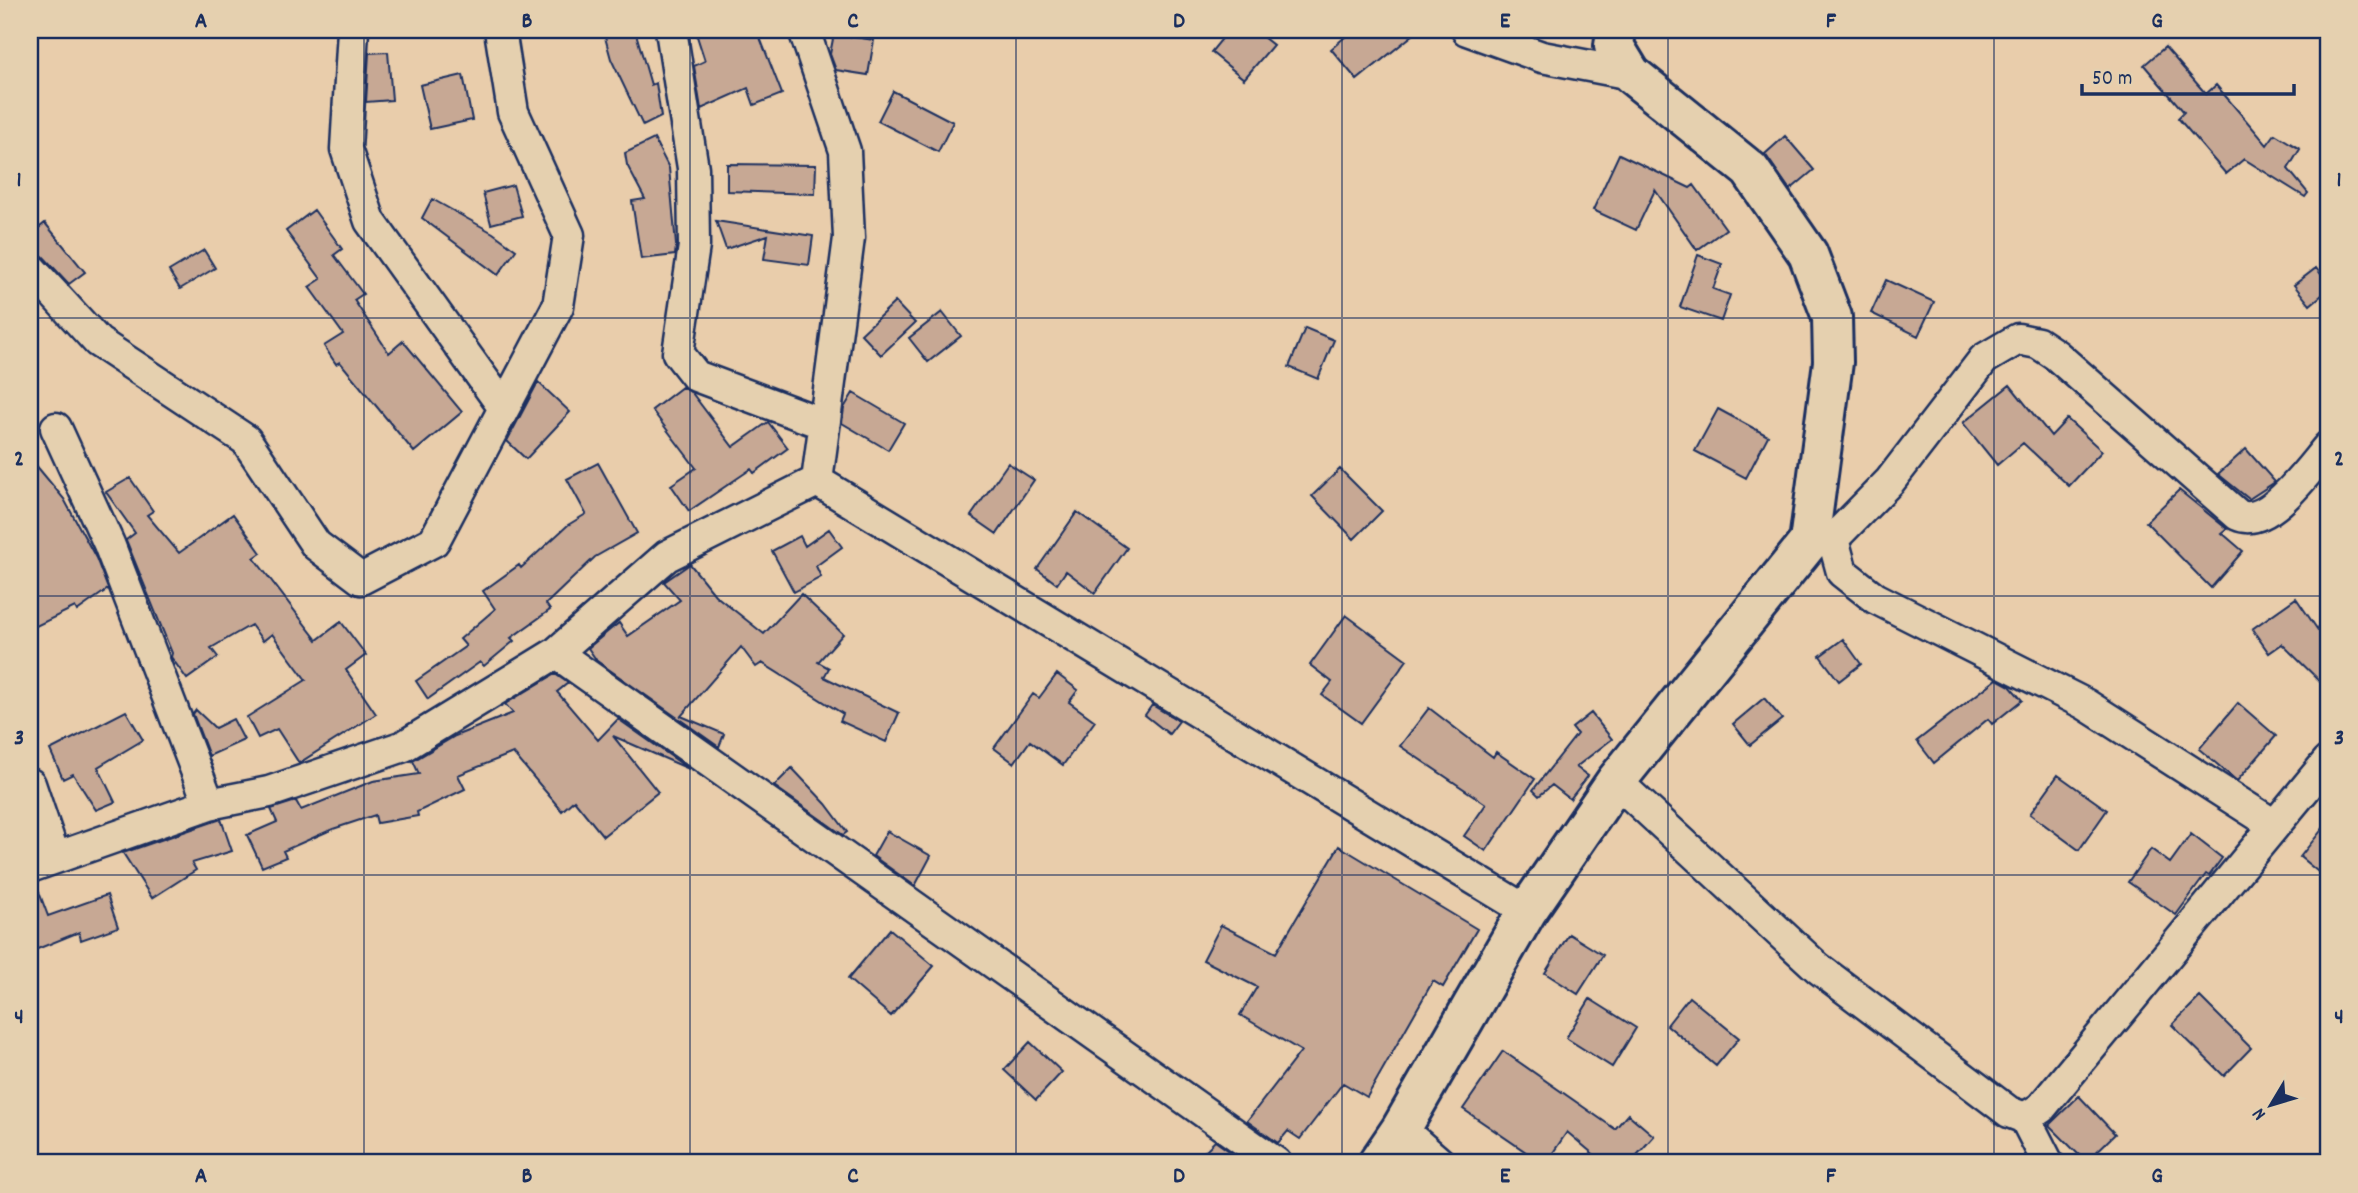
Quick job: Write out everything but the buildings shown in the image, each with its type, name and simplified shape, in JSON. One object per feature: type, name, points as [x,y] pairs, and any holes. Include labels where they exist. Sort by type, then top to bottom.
[{"type":"street","points":[[353,30],[346,149],[370,220],[504,408]]},
{"type":"street","points":[[30,268],[98,342],[246,440],[316,545],[361,579],[434,541],[558,306],[569,235],[513,112],[500,30]]},
{"type":"street","points":[[671,30],[694,168],[694,246],[678,353],[696,376],[824,424]]},
{"type":"street","points":[[804,30],[845,150],[849,238],[817,481]]},
{"type":"street","points":[[1467,30],[1542,57],[1632,74]]},
{"type":"street","points":[[1616,30],[1614,46],[1632,74],[1750,170],[1808,254],[1832,317],[1833,362],[1821,541],[1842,572],[1875,598],[2085,704],[2274,825]]},
{"type":"street","points":[[1378,1163],[1401,1129],[1527,911],[1616,781],[1821,541],[1889,481],[1984,359],[2018,339],[2038,343],[2056,355],[2247,520],[2256,519],[2272,509],[2328,447]]},
{"type":"street","points":[[56,428],[109,544],[209,804]]},
{"type":"street","points":[[30,785],[43,863],[209,804],[269,792],[404,746],[556,653],[667,556],[817,481]]},
{"type":"street","points":[[817,481],[1527,911]]},
{"type":"street","points":[[556,653],[1276,1163]]},
{"type":"street","points":[[2025,1118],[2041,1108],[2328,761]]},
{"type":"street","points":[[1616,781],[1818,968],[2009,1112],[2025,1118],[2048,1163]]},
{"type":"street","points":[[1401,1129],[1440,1163]]}]
